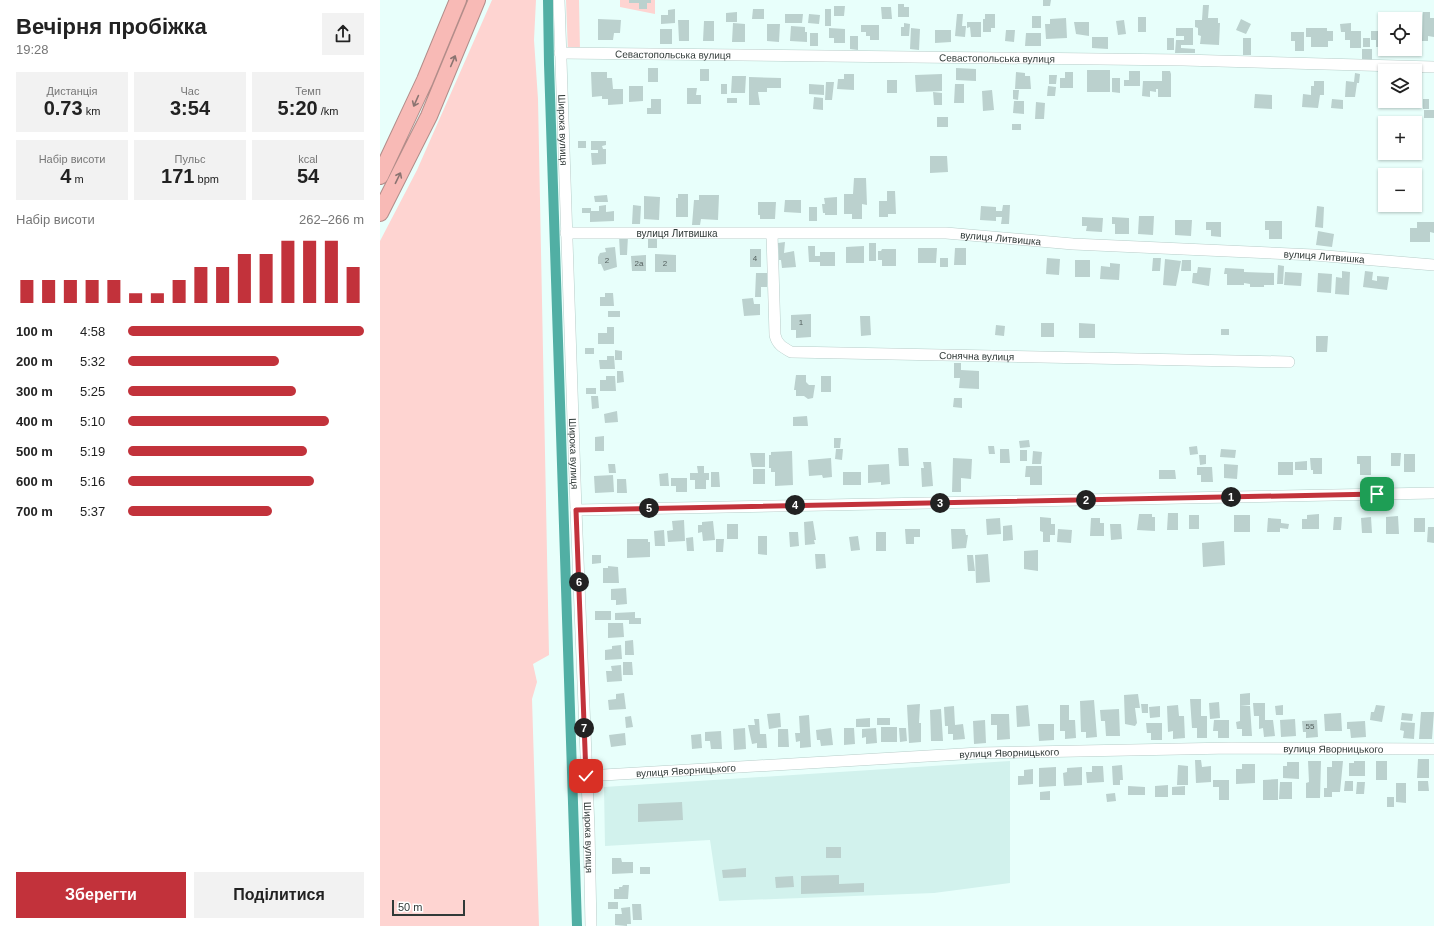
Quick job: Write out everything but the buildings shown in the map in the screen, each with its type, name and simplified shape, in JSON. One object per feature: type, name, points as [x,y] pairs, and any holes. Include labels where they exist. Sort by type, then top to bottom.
[{"type":"highway","points":[[380,176],[426,80],[458,0]]},
{"type":"highway","points":[[380,213],[429,116],[477,0]]},
{"type":"street","name":"Широка вулиця","points":[[559,0],[576,510],[586,776],[590,829],[591,926]]},
{"type":"street","name":"Севастопольська вулиця","points":[[560,53],[1183,60],[1434,67]]},
{"type":"street","name":"вулиця Литвишка","points":[[566,233],[946,233],[1073,244],[1314,255],[1434,265]]},
{"type":"street","name":"Сонячна вулиця","points":[[772,234],[774,335],[776,341],[781,347],[791,352],[1288,362]]},
{"type":"street","points":[[576,510],[1434,493]]},
{"type":"street","name":"вулиця Яворницького","points":[[586,776],[979,753],[1231,748],[1434,749]]},
{"type":"shaded area","points":[[492,0],[536,0],[534,40],[538,99],[549,655],[533,664],[537,682],[532,699],[539,926],[380,926],[380,241],[417,170]]},
{"type":"shaded area","points":[[566,0],[579,0],[580,51],[568,53]]},
{"type":"shaded area","points":[[620,0],[655,0],[655,14],[620,7]]},
{"type":"shaded area","points":[[1010,761],[1010,883],[934,893],[719,901],[710,840],[605,846],[604,787]]},
{"type":"waterway","points":[[548,0],[577,926]]},
{"type":"route","points":[[586,776],[576,510],[1377,494]]}]
